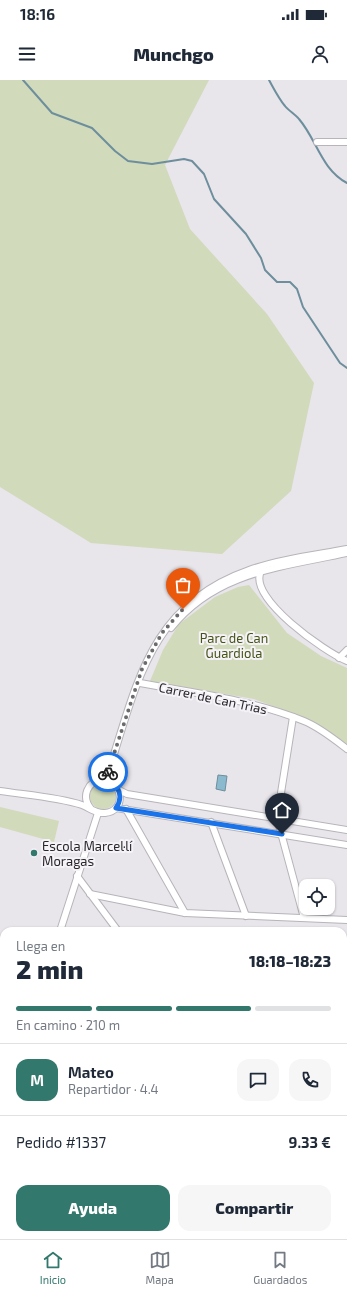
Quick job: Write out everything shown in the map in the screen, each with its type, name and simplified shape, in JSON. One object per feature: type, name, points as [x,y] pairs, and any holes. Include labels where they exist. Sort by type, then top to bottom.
[{"type":"street","points":[[317,142],[347,142]]},
{"type":"street","points":[[73,803],[81,801],[86,795],[89,786],[107,773],[146,660],[162,633],[179,613],[216,585],[245,571],[347,549]]},
{"type":"street","points":[[0,791],[73,803],[92,809],[98,813],[109,812],[116,808],[120,800],[113,776],[114,768],[140,684],[154,653],[165,636],[180,618],[219,588],[242,577],[261,571],[347,553]]},
{"type":"street","points":[[261,571],[258,578],[259,585],[282,615],[314,642],[339,658],[347,661]]},
{"type":"street","points":[[339,658],[347,650]]},
{"type":"street","name":"Carrer de Can Trias","points":[[140,684],[235,701],[293,718],[318,728],[347,749]]},
{"type":"street","points":[[293,718],[277,818],[304,918]]},
{"type":"street","points":[[98,780],[109,780],[127,794],[347,830]]},
{"type":"street","points":[[86,795],[87,803],[92,809]]},
{"type":"street","points":[[116,808],[347,844]]},
{"type":"street","points":[[126,809],[185,913]]},
{"type":"street","points":[[61,927],[98,813]]},
{"type":"street","points":[[211,822],[246,916]]},
{"type":"street","points":[[77,876],[115,927]]},
{"type":"street","points":[[90,894],[185,913],[347,920]]},
{"type":"green space","points":[[0,80],[209,80],[165,165],[190,229],[267,314],[314,383],[291,491],[222,554],[91,543],[0,487]]},
{"type":"green space","name":"Parc de Can Guardiola","points":[[249,585],[287,633],[321,656],[347,668],[347,747],[305,718],[254,699],[150,681],[163,650],[179,624],[215,597],[238,587]]},
{"type":"green space","points":[[103,783],[112,787],[116,796],[112,805],[103,809],[94,805],[90,796],[94,787]]},
{"type":"green space","points":[[0,807],[59,821],[54,842],[0,827]]},
{"type":"water","points":[[218,775],[227,776],[225,791],[216,789]]},
{"type":"waterway","points":[[23,80],[52,113],[92,128],[115,151],[128,161],[152,164],[184,159],[192,161],[204,174],[214,199],[246,234],[261,258],[265,270],[277,282],[290,282],[297,289],[303,307],[340,363],[347,368]]},
{"type":"waterway","points":[[269,80],[283,103],[305,127],[331,170],[347,183]]},
{"type":"way so far","points":[[108,772],[131,698],[142,669],[162,633],[183,609]]},
{"type":"place","name":"Escola Marcel·lí Moragas","points":[[34,853]]},
{"type":"route","points":[[108,772],[98,780],[109,780],[114,782],[117,786],[120,793],[120,800],[116,808],[282,834]]}]
